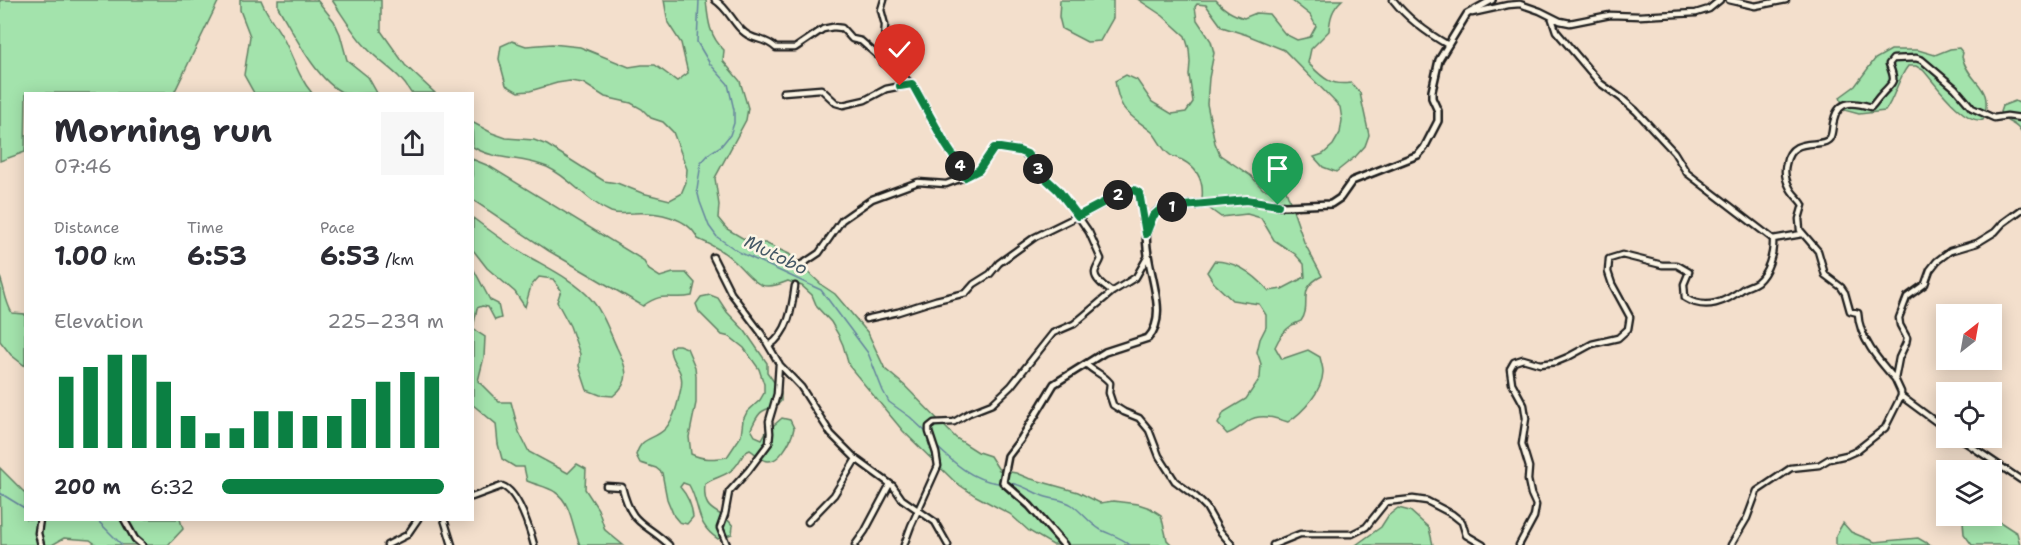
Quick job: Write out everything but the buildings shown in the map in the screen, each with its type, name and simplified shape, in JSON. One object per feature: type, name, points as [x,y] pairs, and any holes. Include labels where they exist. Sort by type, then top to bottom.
[{"type":"main road","points":[[1064,545],[1030,506],[1003,482],[1006,462],[1009,453],[1021,440],[1051,387],[1105,352],[1148,338],[1152,333],[1156,294],[1146,234],[1153,216],[1162,208],[1247,200],[1285,206],[1331,204],[1336,202],[1352,181],[1418,155],[1438,122],[1438,111],[1432,98],[1432,91],[1439,60],[1467,14],[1492,0]]},
{"type":"street","points":[[715,0],[748,36],[769,41],[776,48],[795,48],[823,29],[833,27],[842,28],[852,39],[861,41],[877,55],[883,56]]},
{"type":"street","points":[[884,0],[881,10],[885,25],[884,65],[902,75],[912,84],[965,177]]},
{"type":"street","points":[[1393,0],[1421,28],[1448,45]]},
{"type":"street","points":[[1467,14],[1508,4],[1520,4],[1540,11],[1552,19],[1569,23],[1610,15],[1696,14],[1709,9],[1720,0]]},
{"type":"street","points":[[1729,0],[1755,6],[1786,0]]},
{"type":"street","points":[[1552,19],[1556,31],[1600,83],[1636,111],[1674,152],[1687,173],[1773,240],[1802,234]]},
{"type":"street","points":[[1731,545],[1747,518],[1757,490],[1791,468],[1819,465],[1829,459],[1856,451],[1886,428],[1901,396],[1895,379],[1882,364],[1861,330],[1858,313],[1850,311],[1845,293],[1825,275],[1818,251],[1802,234],[1799,219],[1803,205],[1790,188],[1785,166],[1787,157],[1792,150],[1802,145],[1827,141],[1830,138],[1834,116],[1844,105],[1853,102],[1871,107],[1874,105],[1893,83],[1894,77],[1889,64],[1893,59],[1922,60],[1955,88],[1966,103],[1980,112],[1994,118],[2007,116],[2021,118]]},
{"type":"street","points":[[783,92],[821,89],[836,103],[843,105],[865,100],[886,89],[912,84]]},
{"type":"street","points":[[797,266],[804,264],[819,253],[842,220],[873,200],[918,182],[939,184],[965,177],[979,170],[994,148],[1000,148],[1023,152],[1030,157],[1044,177],[1058,190],[1089,232],[1101,259],[1095,270],[1096,276],[1112,292]]},
{"type":"street","points":[[866,319],[966,294],[975,284],[990,274],[999,263],[1035,237],[1114,197],[1134,190],[1139,193],[1146,234]]},
{"type":"street","points":[[1895,379],[1899,358],[1907,338],[1900,326],[1899,318],[1907,297],[1925,284],[1930,270],[1950,251],[1977,243],[1995,232],[2021,210]]},
{"type":"street","points":[[1519,545],[1534,517],[1536,505],[1531,494],[1528,480],[1529,467],[1522,444],[1526,418],[1524,405],[1512,383],[1510,369],[1514,362],[1522,359],[1540,364],[1556,362],[1592,344],[1618,338],[1628,329],[1630,317],[1612,284],[1608,272],[1609,259],[1622,255],[1662,265],[1677,265],[1689,272],[1684,285],[1685,298],[1695,304],[1710,304],[1736,296],[1745,287],[1757,282],[1770,260],[1773,240]]},
{"type":"street","points":[[904,545],[938,462],[929,427],[934,423],[954,422],[992,404],[1011,386],[1053,333],[1074,324],[1112,292],[1136,277],[1148,256]]},
{"type":"street","points":[[713,257],[731,292],[769,346],[778,363],[801,387],[831,434],[856,459],[890,484],[902,499],[935,522],[948,545]]},
{"type":"street","points":[[769,346],[778,339],[789,320],[795,286]]},
{"type":"street","points":[[726,545],[720,528],[729,492],[769,443],[769,421],[777,394],[778,363]]},
{"type":"street","points":[[1086,364],[1104,375],[1110,383],[1108,393],[1113,405],[1139,418],[1149,430],[1159,456],[1175,481],[1206,507],[1219,530],[1232,545]]},
{"type":"street","points":[[1901,396],[1936,422]]},
{"type":"street","points":[[1974,448],[2021,480]]},
{"type":"street","points":[[808,522],[834,495],[856,459]]},
{"type":"street","points":[[855,545],[890,484]]},
{"type":"street","points":[[474,496],[502,486],[508,488],[525,518],[534,545]]},
{"type":"street","points":[[606,486],[622,487],[626,504],[638,522],[669,545]]},
{"type":"street","points":[[1273,545],[1300,534],[1352,534],[1366,527],[1386,501],[1413,499],[1427,501],[1452,514],[1461,522],[1466,535],[1483,545]]},
{"type":"street","points":[[40,521],[38,533],[41,545]]},
{"type":"street","points":[[125,521],[135,539],[142,545]]},
{"type":"street","points":[[387,545],[407,535],[417,521]]},
{"type":"street","points":[[445,521],[452,545]]},
{"type":"green space","points":[[0,0],[219,0],[174,92],[24,92],[24,152],[0,161]]},
{"type":"green space","points":[[240,0],[261,0],[311,92],[253,92],[244,75],[250,36],[240,10]]},
{"type":"green space","points":[[278,0],[317,0],[334,21],[347,60],[368,77],[376,92],[342,92],[334,87],[315,68],[278,7]]},
{"type":"green space","points":[[332,0],[381,0],[381,31],[405,65],[434,92],[410,92],[401,79],[371,53]]},
{"type":"green space","points":[[664,0],[706,0],[712,33],[724,50],[723,61],[740,81],[748,108],[746,120],[715,178],[719,205],[718,218],[727,229],[751,243],[765,243],[789,254],[823,286],[835,294],[868,333],[885,369],[956,438],[978,452],[990,456],[999,470],[1078,492],[1100,503],[1113,501],[1150,508],[1161,515],[1167,540],[1172,545],[1053,545],[1029,531],[1010,514],[955,482],[903,431],[849,366],[843,345],[831,322],[817,307],[812,295],[802,286],[788,281],[769,286],[757,283],[726,254],[698,239],[687,225],[679,220],[651,213],[611,212],[602,208],[564,177],[547,167],[491,154],[474,147],[474,123],[506,138],[534,140],[547,145],[604,181],[670,200],[681,194],[686,182],[687,169],[673,132],[663,122],[651,118],[631,103],[605,97],[583,83],[570,81],[518,92],[506,85],[499,59],[501,46],[512,41],[526,46],[552,44],[580,47],[629,67],[655,65],[677,81],[688,73],[681,43],[668,23]]},
{"type":"green space","points":[[1060,0],[1113,0],[1113,18],[1100,41],[1087,42],[1062,29],[1059,17]]},
{"type":"green space","points":[[1139,0],[1216,0],[1228,11],[1244,18],[1256,13],[1269,14],[1285,34],[1297,40],[1310,37],[1316,26],[1310,15],[1291,0],[1342,0],[1332,14],[1329,31],[1311,49],[1308,63],[1331,82],[1351,83],[1360,93],[1369,135],[1365,146],[1336,172],[1323,167],[1314,157],[1323,154],[1333,145],[1340,133],[1342,120],[1340,107],[1284,50],[1222,27],[1206,5],[1197,4],[1195,7],[1197,20],[1211,41],[1214,53],[1207,104],[1215,143],[1220,155],[1251,176],[1263,189],[1285,187],[1304,242],[1322,276],[1309,286],[1306,309],[1301,321],[1286,330],[1275,347],[1282,359],[1308,350],[1320,357],[1323,368],[1322,379],[1315,394],[1300,413],[1288,422],[1258,417],[1227,434],[1218,424],[1224,412],[1246,399],[1260,378],[1261,364],[1257,352],[1266,327],[1266,315],[1259,304],[1232,300],[1214,283],[1207,272],[1214,261],[1230,263],[1252,274],[1269,291],[1282,289],[1305,277],[1304,264],[1295,254],[1274,240],[1261,218],[1247,214],[1221,217],[1210,209],[1202,198],[1201,181],[1195,171],[1187,163],[1166,152],[1152,132],[1123,107],[1115,81],[1126,75],[1137,80],[1152,102],[1172,114],[1186,112],[1193,102],[1189,75],[1189,49],[1185,36],[1163,16]]},
{"type":"green space","points":[[1959,48],[1963,53],[1962,57],[1966,67],[1984,92],[1986,108],[1983,120],[1975,120],[1958,109],[1923,70],[1916,66],[1908,66],[1904,71],[1885,111],[1859,114],[1844,110],[1840,97],[1855,86],[1875,59],[1891,50],[1918,50],[1935,55]]},
{"type":"green space","points":[[2015,101],[2021,104],[2021,132],[2000,112],[2002,106]]},
{"type":"green space","points":[[474,160],[489,166],[643,260],[649,270],[660,277],[673,273],[686,273],[695,283],[692,296],[656,298],[643,306],[549,251],[474,201]]},
{"type":"green space","points":[[474,219],[519,251],[569,280],[591,299],[606,323],[625,368],[625,379],[619,390],[613,396],[600,395],[587,390],[579,366],[580,354],[570,326],[557,302],[561,290],[553,279],[539,277],[531,286],[525,307],[515,292],[487,268],[474,251]]},
{"type":"green space","points":[[474,270],[490,300],[498,304],[501,318],[495,320],[488,307],[477,308],[474,324]]},
{"type":"green space","points":[[0,277],[12,313],[24,314],[24,365],[11,355],[0,341]]},
{"type":"green space","points":[[710,295],[718,298],[727,312],[745,331],[767,363],[767,372],[781,392],[779,404],[761,412],[756,419],[751,429],[755,436],[762,439],[766,432],[782,418],[790,420],[794,428],[787,445],[773,460],[762,459],[750,450],[732,470],[705,484],[706,501],[709,506],[733,526],[732,534],[718,539],[705,527],[689,485],[683,483],[680,487],[691,505],[693,517],[687,524],[679,522],[674,516],[667,499],[662,473],[656,468],[640,463],[636,455],[645,441],[666,428],[676,409],[682,381],[672,359],[670,349],[674,345],[687,348],[695,367],[696,403],[689,437],[691,454],[709,458],[727,457],[741,436],[743,420],[747,412],[764,393],[764,384],[759,369],[744,348],[730,337],[722,335],[699,312],[696,304],[701,297]]},
{"type":"green space","points":[[474,330],[485,337],[484,357],[478,381],[499,402],[511,402],[519,432],[529,452],[568,473],[577,464],[586,469],[585,489],[598,509],[605,530],[623,545],[580,545],[568,509],[561,497],[549,489],[527,481],[524,467],[515,467],[502,459],[496,424],[474,406]]},
{"type":"green space","points":[[0,468],[24,492],[24,521],[181,521],[183,529],[168,545],[97,545],[90,540],[64,538],[52,545],[1,545]]},
{"type":"green space","points":[[1398,508],[1410,511],[1429,528],[1433,545],[1356,545],[1381,527],[1388,516]]},
{"type":"green space","points":[[1843,523],[1851,532],[1875,542],[1918,538],[1930,545],[1836,545],[1836,535]]},
{"type":"green space","points":[[2002,523],[2017,533],[2020,545],[1972,545],[1964,534],[1963,526],[2002,526]]},
{"type":"waterway","name":"Mutobo","points":[[699,0],[697,42],[710,64],[728,84],[734,110],[734,123],[730,135],[701,163],[697,190],[709,226],[717,237],[739,252],[821,290],[868,353],[889,402],[928,434]]},
{"type":"waterway","name":"Mutobo","points":[[935,445],[956,464],[972,474],[998,483]]},
{"type":"waterway","name":"Mutobo","points":[[1011,483],[1046,497],[1069,503],[1097,528],[1130,545]]},
{"type":"waterway","points":[[0,493],[24,508]]},
{"type":"waterway","points":[[98,521],[122,545]]},
{"type":"route","points":[[900,86],[912,84],[965,177],[979,170],[994,148],[1023,152],[1030,157],[1078,216],[1120,194],[1134,190],[1139,193],[1146,234],[1153,216],[1162,208],[1247,200],[1278,205]]}]
